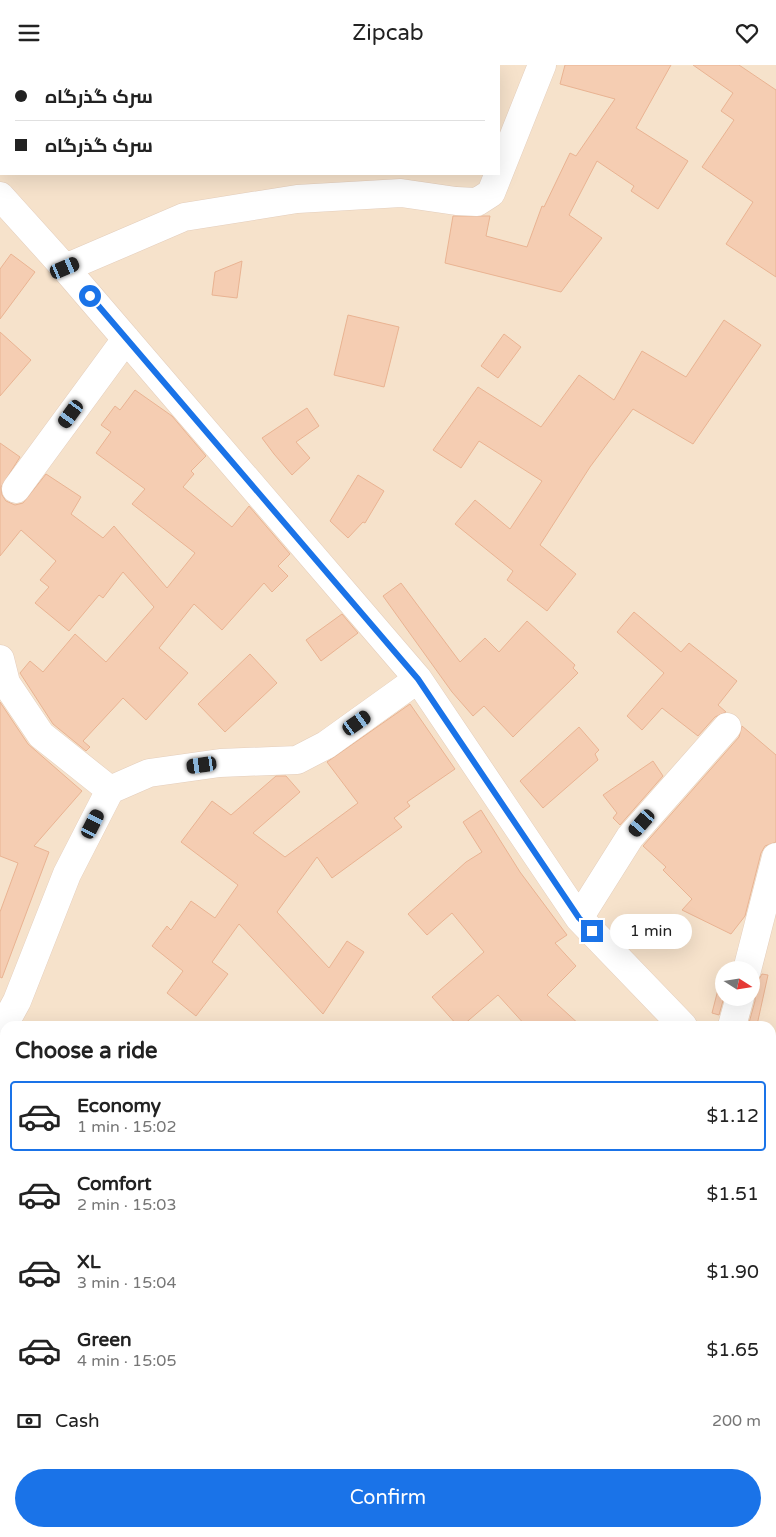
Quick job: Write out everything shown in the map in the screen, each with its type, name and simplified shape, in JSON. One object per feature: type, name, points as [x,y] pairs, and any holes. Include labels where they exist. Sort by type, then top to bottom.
[{"type":"street","points":[[500,170],[542,65]]},
{"type":"street","points":[[65,268],[184,217],[297,199],[401,193],[477,202],[491,193],[498,175]]},
{"type":"street","points":[[0,196],[65,268],[418,679],[579,918],[678,1021]]},
{"type":"street","points":[[16,489],[126,339]]},
{"type":"street","points":[[0,659],[6,683],[41,735],[110,790]]},
{"type":"street","points":[[6,1021],[17,1001],[67,874],[110,790],[149,773],[220,763],[297,760],[326,745],[418,679]]},
{"type":"street","points":[[579,918],[630,837],[727,727]]},
{"type":"street","points":[[749,961],[776,857]]},
{"type":"street","points":[[733,1021],[738,1006]]},
{"type":"shaded area","points":[[500,65],[776,65],[776,1021],[0,1021],[0,175],[500,175]]},
{"type":"building","points":[[565,65],[671,65],[636,128],[688,161],[658,209],[631,191],[634,186],[597,161],[569,215],[602,238],[561,292],[445,263],[453,216],[490,216],[486,236],[527,247],[542,206],[544,207],[570,153],[576,156],[615,99],[560,84]]},
{"type":"building","points":[[693,65],[739,65],[776,90],[776,277],[726,244],[753,202],[702,167],[734,120],[721,111],[733,93]]},
{"type":"building","points":[[11,254],[35,272],[0,319],[0,269]]},
{"type":"building","points":[[242,261],[237,298],[212,295],[215,272]]},
{"type":"building","points":[[348,315],[399,327],[384,387],[334,375]]},
{"type":"building","points":[[724,320],[761,345],[693,444],[633,409],[590,467],[540,545],[576,574],[547,611],[507,580],[513,571],[455,524],[475,500],[510,529],[542,481],[479,441],[461,468],[433,450],[478,387],[541,427],[579,375],[614,400],[642,351],[686,377]]},
{"type":"building","points":[[0,332],[31,360],[0,396]]},
{"type":"building","points":[[504,334],[521,347],[498,378],[481,366]]},
{"type":"building","points":[[135,390],[172,416],[206,456],[191,471],[194,474],[183,487],[232,527],[249,506],[290,554],[278,566],[288,576],[272,592],[264,583],[222,630],[194,604],[159,648],[188,673],[146,720],[123,698],[83,741],[90,747],[86,751],[53,724],[20,673],[30,661],[43,672],[75,634],[106,662],[154,607],[123,572],[103,598],[99,595],[69,631],[35,603],[49,587],[40,580],[56,561],[21,530],[0,556],[0,443],[20,457],[1,487],[2,495],[6,501],[15,505],[23,503],[46,474],[81,497],[71,514],[103,538],[114,526],[167,588],[195,553],[132,504],[145,489],[96,453],[111,432],[101,425],[115,406],[120,410]]},
{"type":"building","points":[[307,408],[319,426],[296,442],[310,458],[292,475],[262,438]]},
{"type":"building","points":[[358,475],[384,491],[365,523],[363,522],[348,538],[330,521]]},
{"type":"building","points":[[401,583],[460,662],[485,638],[499,652],[527,621],[575,665],[573,668],[578,673],[513,737],[484,706],[473,716],[452,692],[383,596]]},
{"type":"building","points":[[634,612],[681,652],[689,643],[737,681],[718,705],[726,712],[715,717],[698,736],[662,708],[642,730],[627,716],[664,673],[617,632]]},
{"type":"building","points":[[342,614],[358,633],[321,661],[306,640]]},
{"type":"building","points":[[250,654],[277,683],[225,732],[198,704]]},
{"type":"building","points":[[0,702],[28,744],[82,791],[34,846],[49,852],[2,978],[0,977],[0,912],[18,863],[0,856]]},
{"type":"building","points":[[410,704],[455,769],[407,802],[410,806],[394,818],[402,827],[332,878],[317,857],[277,912],[329,968],[347,941],[364,952],[323,1014],[239,924],[212,962],[228,974],[196,1016],[167,993],[183,971],[152,946],[167,926],[171,930],[191,901],[215,918],[238,885],[181,842],[212,801],[231,815],[276,776],[286,776],[300,792],[253,833],[285,857],[358,803],[327,762]]},
{"type":"building","points":[[742,726],[776,755],[776,842],[765,846],[761,853],[745,916],[731,934],[682,910],[692,899],[663,870],[666,867],[643,846],[739,737]]},
{"type":"building","points":[[579,727],[599,750],[595,754],[598,760],[543,808],[520,781]]},
{"type":"building","points":[[653,761],[663,776],[620,825],[613,818],[617,813],[603,795]]},
{"type":"building","points":[[481,810],[520,872],[567,935],[555,943],[576,966],[547,995],[576,1021],[521,1021],[498,995],[468,1021],[454,1021],[432,997],[484,952],[452,913],[427,935],[408,914],[466,862],[482,852],[463,822]]},
{"type":"building","points":[[762,974],[768,975],[758,1021],[750,1021],[754,1006],[760,1006],[760,978]]},
{"type":"building","points":[[715,1001],[715,1006],[722,1006],[719,1015],[712,1013]]},
{"type":"route","points":[[90,296],[418,679],[482,771],[579,918],[592,931]]}]
